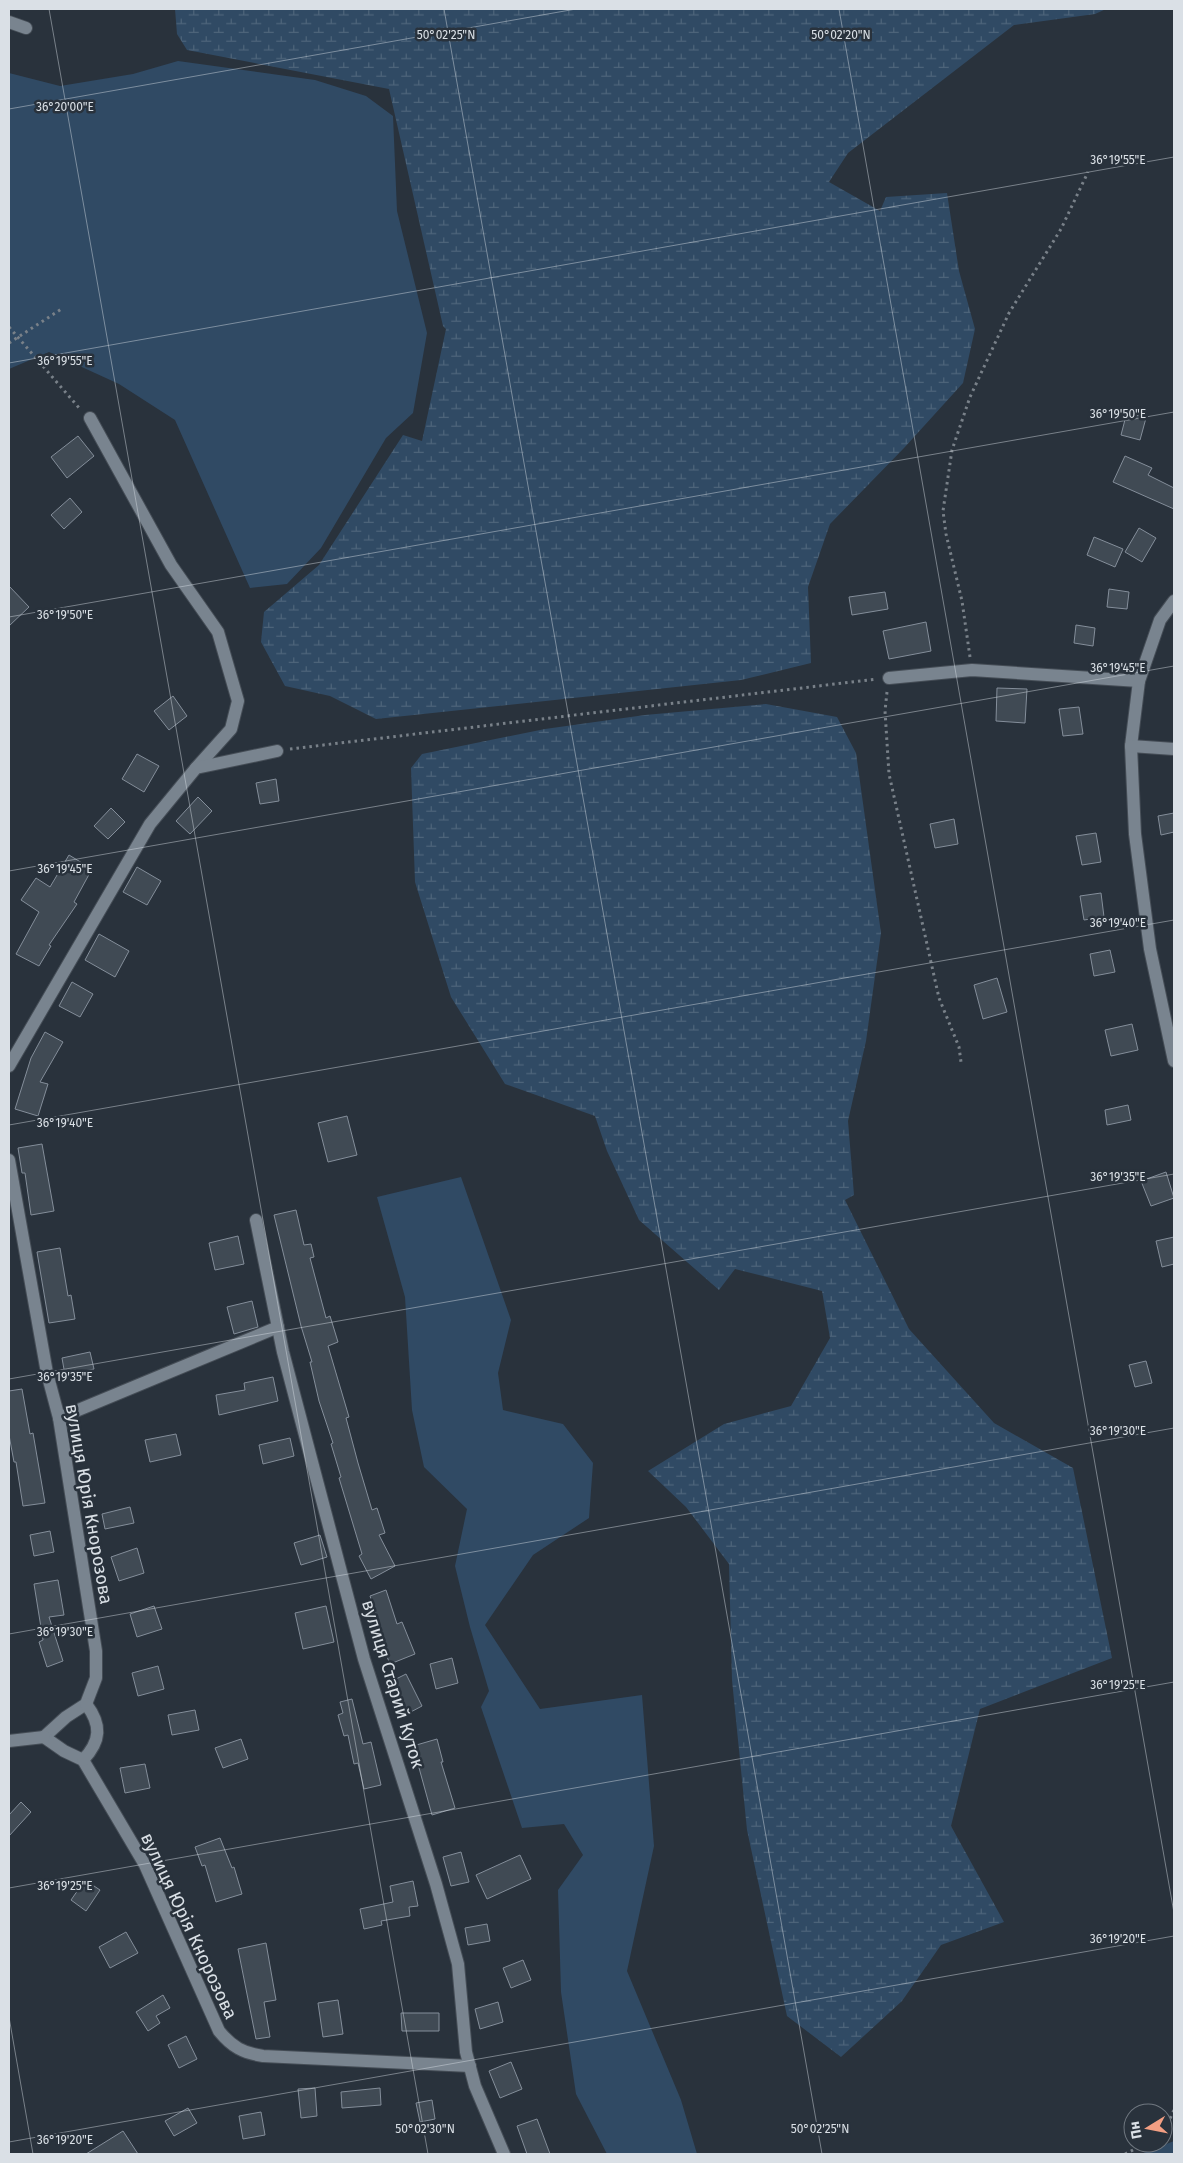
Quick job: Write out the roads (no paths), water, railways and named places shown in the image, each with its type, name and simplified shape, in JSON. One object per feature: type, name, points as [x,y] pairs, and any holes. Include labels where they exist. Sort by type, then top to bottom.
[{"type":"street","points":[[9,22],[26,28]]},
{"type":"street","points":[[9,1066],[150,824],[231,729],[238,701],[218,632],[171,565],[90,418]]},
{"type":"street","points":[[1174,601],[1160,620],[1139,681],[1131,746],[1135,834],[1150,949],[1174,1061]]},
{"type":"street","points":[[889,678],[972,670],[1139,681]]},
{"type":"street","points":[[1131,746],[1174,749]]},
{"type":"street","points":[[196,768],[277,751]]},
{"type":"street","name":"вулиця Юрія Кнорозова","points":[[9,1160],[47,1373],[59,1418],[96,1652],[96,1678],[86,1704]]},
{"type":"street","name":"вулиця Старий Куток","points":[[256,1220],[278,1327],[364,1659],[436,1884],[458,1964],[466,2052],[475,2086],[504,2154]]},
{"type":"street","points":[[59,1418],[278,1327]]},
{"type":"street","points":[[9,1741],[44,1737],[66,1717],[86,1704],[94,1714],[97,1732],[92,1751],[83,1760],[64,1751],[44,1737]]},
{"type":"street","name":"вулиця Юрія Кнорозова","points":[[83,1760],[145,1864],[219,2031],[231,2045],[246,2053],[263,2056],[470,2066]]}]
